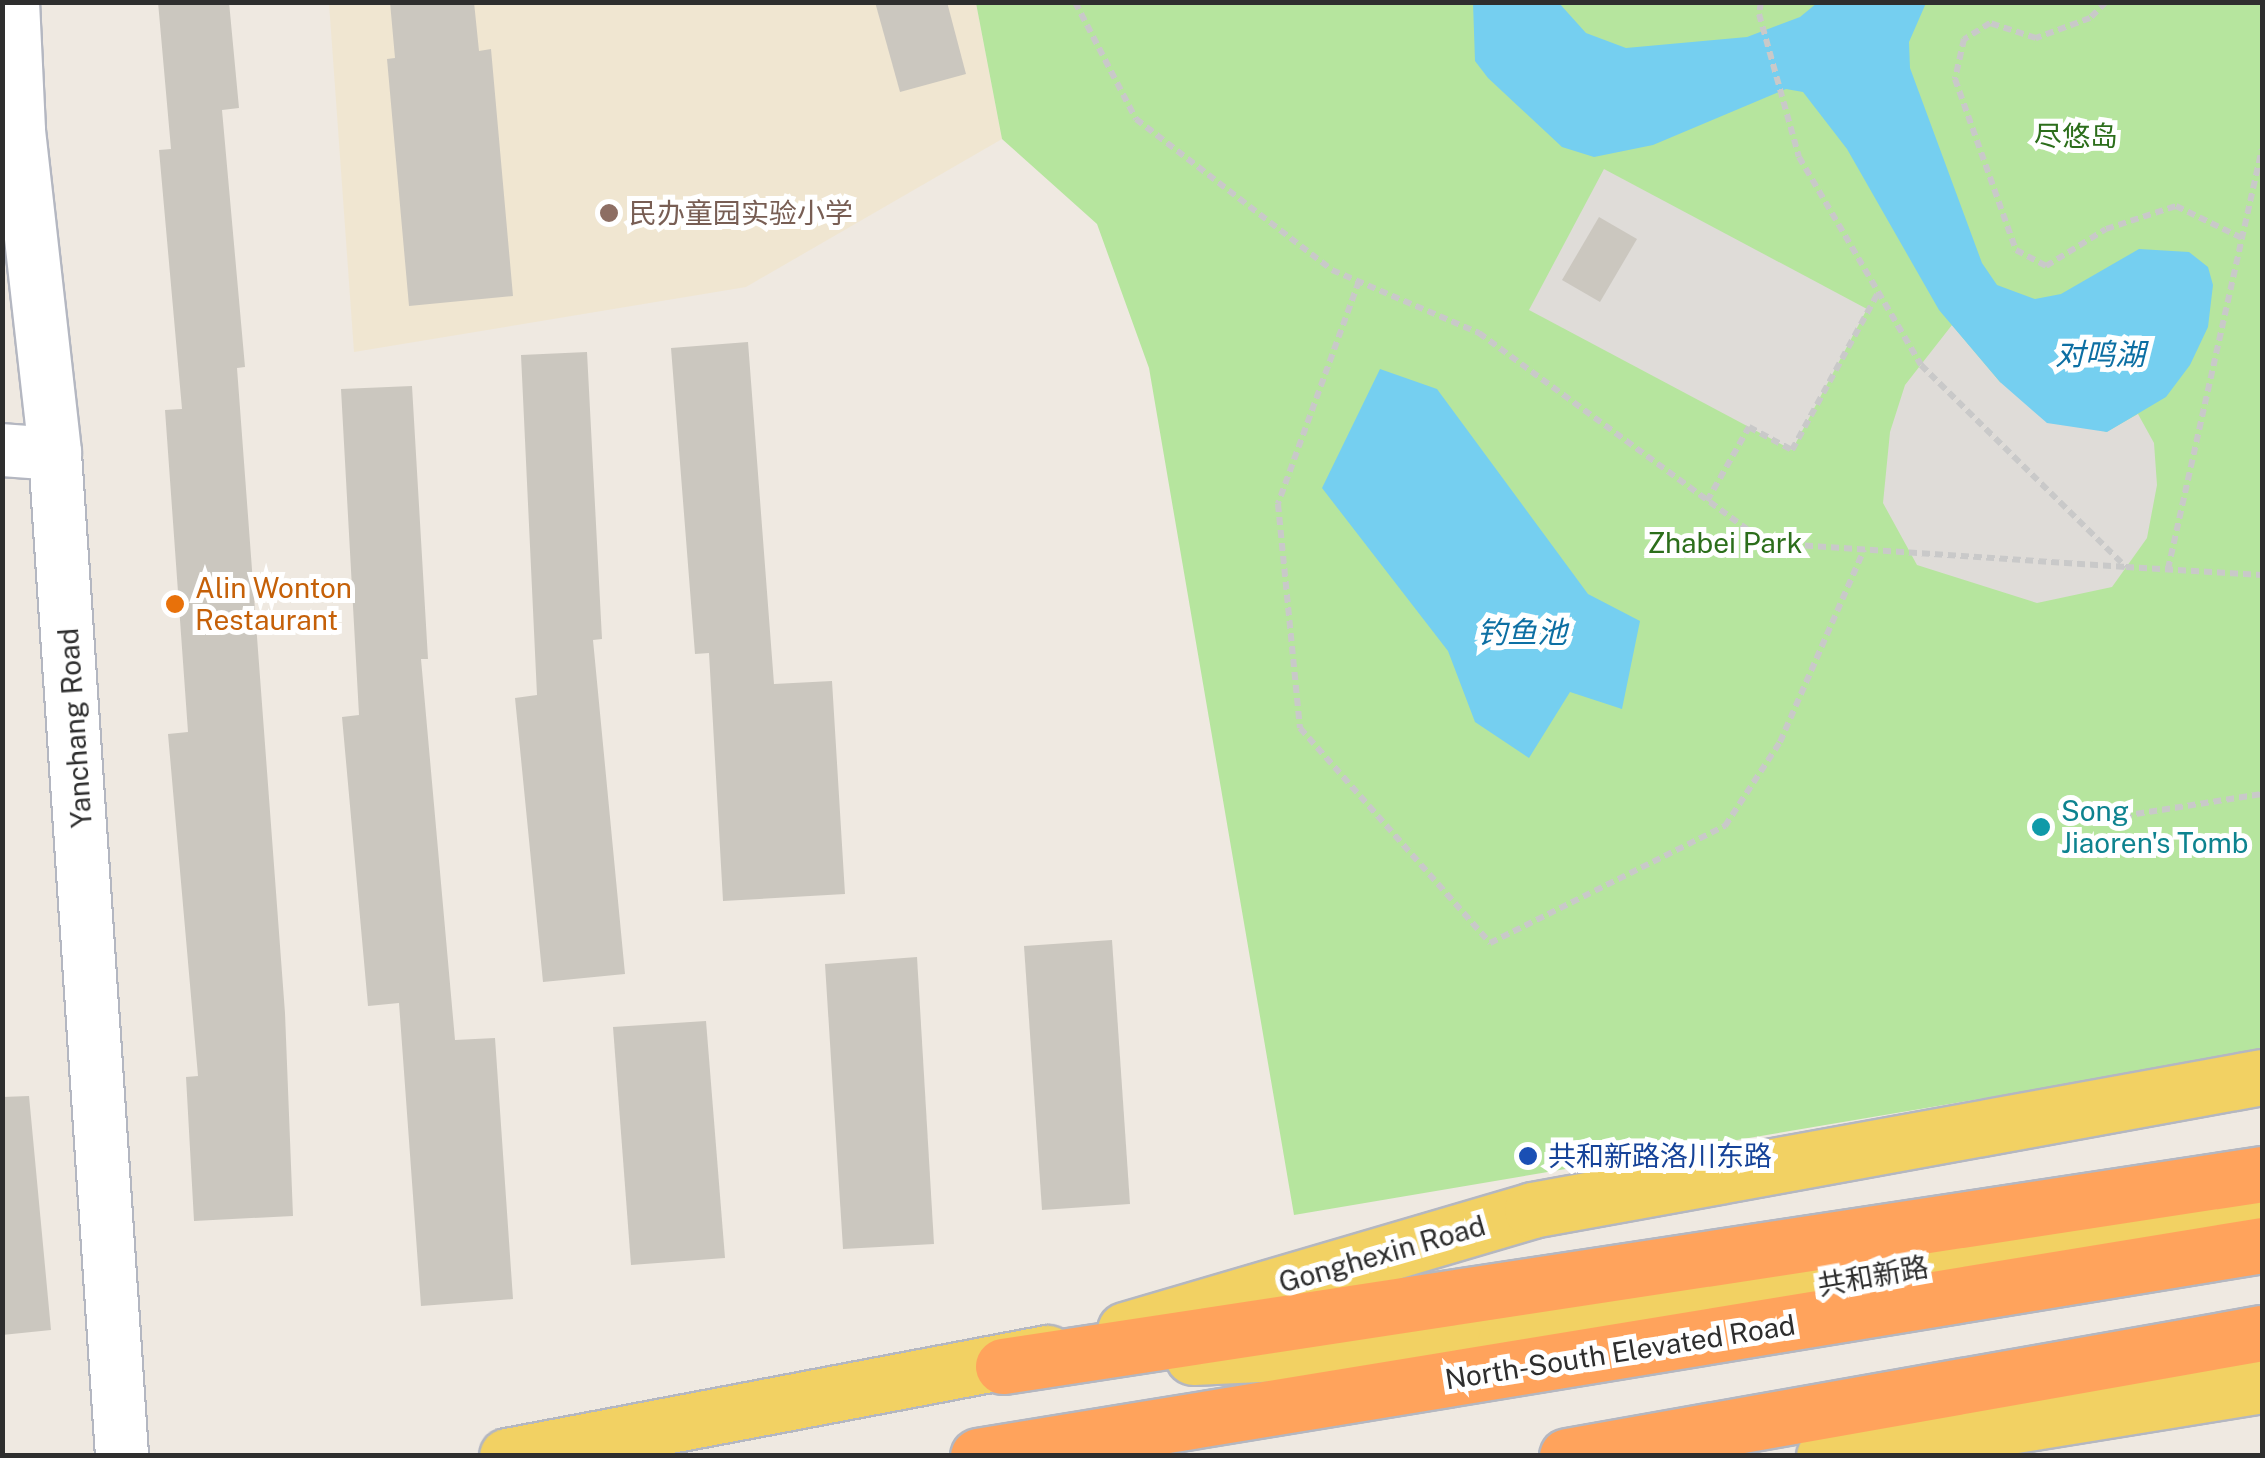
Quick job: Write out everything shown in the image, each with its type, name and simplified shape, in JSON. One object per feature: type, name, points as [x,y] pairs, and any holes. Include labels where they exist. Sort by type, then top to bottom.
[{"type":"highway","points":[[1003,1366],[2262,1174]]},
{"type":"highway","name":"North-South Elevated Road","points":[[978,1456],[2262,1245]]},
{"type":"highway","points":[[1568,1456],[2262,1333]]},
{"type":"main road","name":"Gonghexin Road","points":[[507,1456],[1003,1366],[1532,1210],[2262,1076]]},
{"type":"main road","name":"共和新路","points":[[1003,1366],[1505,1342],[2262,1206]]},
{"type":"main road","points":[[1824,1456],[2262,1385]]},
{"type":"street","name":"Yanchang Road","points":[[13,2],[20,130],[55,454],[122,1456]]},
{"type":"street","points":[[2,450],[55,454]]},
{"type":"path","points":[[1076,2],[1136,119],[1332,270],[1479,333],[1766,543],[2262,575]]},
{"type":"path","points":[[1762,2],[1758,14],[1798,157],[1921,365],[2126,567]]},
{"type":"path","points":[[2106,2],[2090,18],[2036,38],[1990,23],[1964,39],[1954,79],[2016,250],[2046,266],[2106,229],[2176,206],[2242,238]]},
{"type":"path","points":[[2168,569],[2262,148]]},
{"type":"path","points":[[1360,281],[1278,504],[1300,728],[1490,943],[1725,826],[1780,742],[1864,550]]},
{"type":"path","points":[[1707,500],[1749,427],[1792,450],[1878,293]]},
{"type":"path","points":[[2085,822],[2262,794]]},
{"type":"shaded area","name":"民办童园实验小学","points":[[329,3],[976,3],[1002,139],[746,287],[354,352]]},
{"type":"shaded area","points":[[1604,169],[1867,309],[1792,450],[1529,310]]},
{"type":"shaded area","points":[[1952,325],[2000,382],[2106,432],[2138,414],[2154,443],[2157,485],[2147,538],[2112,587],[2037,603],[1917,565],[1883,503],[1890,432],[1905,385]]},
{"type":"green space","name":"Zhabei Park","points":[[976,3],[2262,3],[2262,1051],[1294,1215],[1149,368],[1097,224],[1002,139]]},
{"type":"water","name":"对鸣湖","points":[[1473,3],[1559,3],[1586,33],[1626,48],[1747,37],[1800,17],[1817,3],[1926,3],[1909,42],[1910,68],[1982,263],[1997,285],[2035,299],[2061,294],[2139,249],[2189,252],[2208,267],[2213,285],[2208,327],[2190,365],[2166,397],[2107,432],[2047,423],[2000,382],[1939,310],[1847,149],[1803,92],[1786,89],[1653,145],[1594,157],[1562,147],[1488,78],[1475,61]]},
{"type":"water","name":"钓鱼池","points":[[1380,369],[1437,389],[1588,594],[1640,621],[1622,709],[1570,692],[1529,758],[1475,722],[1448,651],[1322,488]]},
{"type":"building","points":[[158,2],[229,2],[239,108],[222,110],[245,367],[237,368],[285,1013],[293,1216],[194,1221],[186,1077],[198,1076],[168,734],[188,732],[165,410],[182,409],[159,150],[171,149]]},
{"type":"building","points":[[390,2],[474,2],[479,51],[491,49],[513,296],[409,306],[387,59],[395,58]]},
{"type":"building","points":[[875,2],[947,2],[966,74],[900,92]]},
{"type":"building","points":[[1599,217],[1637,239],[1600,302],[1562,280]]},
{"type":"building","points":[[748,342],[774,684],[832,681],[845,894],[723,901],[709,653],[695,654],[671,348]]},
{"type":"building","points":[[587,352],[602,639],[593,640],[625,974],[543,982],[515,698],[537,695],[521,355]]},
{"type":"building","points":[[412,386],[428,659],[421,659],[455,1040],[495,1038],[513,1299],[421,1306],[399,1003],[368,1006],[342,717],[359,715],[341,389]]},
{"type":"building","points":[[1112,940],[1130,1204],[1042,1210],[1024,946]]},
{"type":"building","points":[[917,957],[934,1244],[843,1249],[825,964]]},
{"type":"building","points":[[706,1021],[725,1258],[631,1265],[613,1027]]},
{"type":"building","points":[[29,1096],[51,1330],[2,1335],[2,1097]]},
{"type":"place","name":"民办童园实验小学","points":[[609,213]]},
{"type":"place","name":"Alin Wonton Restaurant","points":[[175,604]]},
{"type":"place","name":"Song Jiaoren's Tomb","points":[[2041,827]]},
{"type":"place","name":"共和新路洛川东路","points":[[1528,1156]]},
{"type":"park label","name":"尽悠岛","points":[[2076,136]]}]
